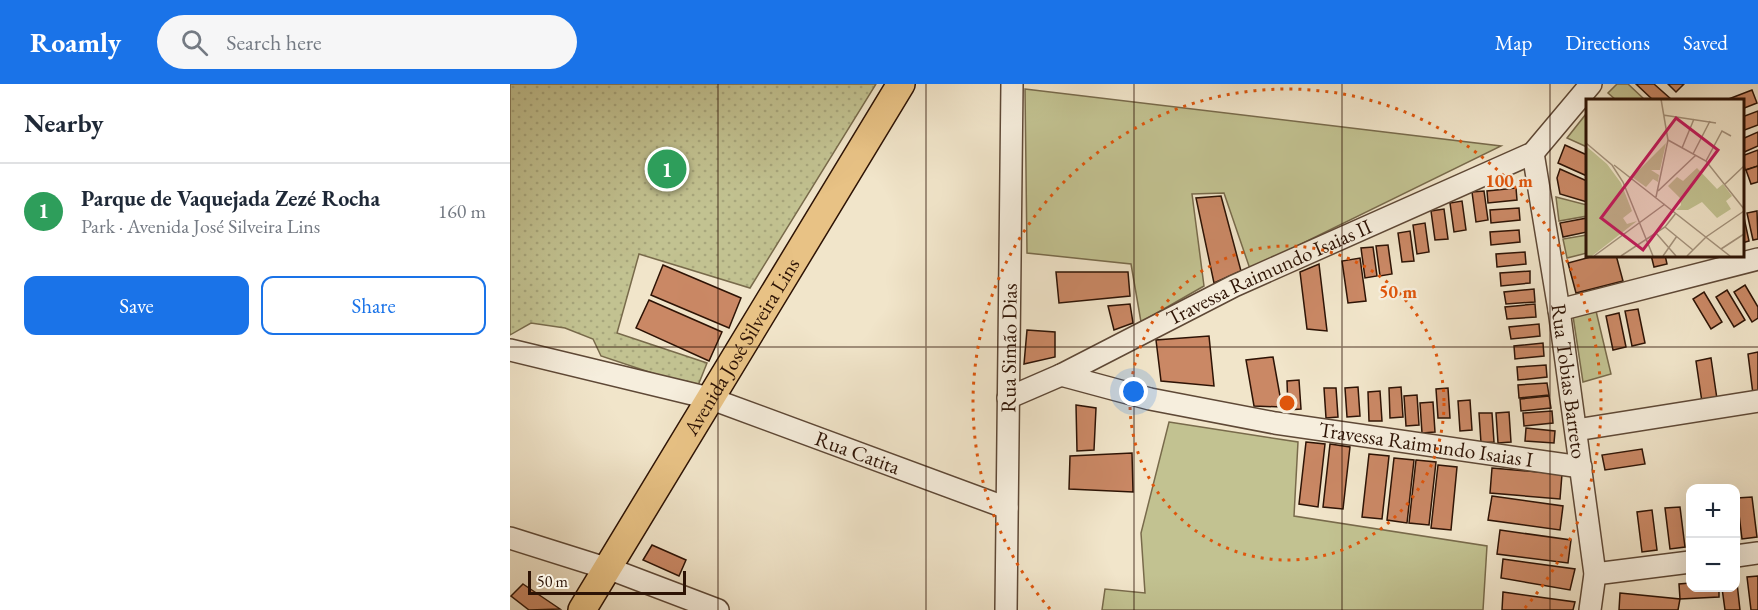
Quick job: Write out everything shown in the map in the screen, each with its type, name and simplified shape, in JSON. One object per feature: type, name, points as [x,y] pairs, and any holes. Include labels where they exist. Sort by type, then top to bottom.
[{"type":"main road","name":"Avenida José Silveira Lins","points":[[582,610],[901,84]]},
{"type":"street","name":"Rua Simão Dias","points":[[1006,610],[1012,84]]},
{"type":"street","points":[[1533,153],[1591,84]]},
{"type":"street","name":"Travessa Raimundo Isaias II","points":[[1008,398],[1060,375],[1234,286],[1533,153]]},
{"type":"street","name":"Rua Tobias Barreto","points":[[1533,153],[1559,310],[1595,574],[1590,610]]},
{"type":"street","points":[[1559,310],[1758,259]]},
{"type":"street","name":"Rua Catita","points":[[510,350],[709,398],[1007,508]]},
{"type":"street","name":"Travessa Raimundo Isaias I","points":[[1060,375],[1150,399],[1275,423],[1581,467]]},
{"type":"street","points":[[1576,430],[1758,402]]},
{"type":"street","points":[[510,538],[718,610]]},
{"type":"street","points":[[1740,555],[1758,553]]},
{"type":"street","points":[[1595,574],[1686,563]]},
{"type":"green space","points":[[510,84],[876,84],[750,288],[639,254],[617,333],[707,363],[697,388],[601,356],[593,339],[565,328],[531,323],[510,335]]},
{"type":"green space","points":[[1617,84],[1628,84],[1644,99],[1615,99],[1608,93]]},
{"type":"green space","points":[[1025,89],[1501,146],[1250,269],[1224,193],[1192,194],[1204,286],[1141,322],[1131,264],[1027,253]]},
{"type":"green space","points":[[1586,114],[1586,147],[1567,138]]},
{"type":"green space","points":[[1556,197],[1586,205],[1586,216],[1559,221]]},
{"type":"green space","points":[[1586,235],[1586,253],[1567,258],[1563,239]]},
{"type":"green space","points":[[1596,311],[1611,374],[1583,382],[1573,316]]},
{"type":"green space","points":[[1169,422],[1298,442],[1294,516],[1487,546],[1483,610],[1102,610],[1105,589],[1145,593],[1141,533]]},
{"type":"building","points":[[1636,84],[1654,84],[1671,99],[1652,99]]},
{"type":"building","points":[[1668,84],[1684,84],[1676,92]]},
{"type":"building","points":[[1752,90],[1757,103],[1743,109],[1743,99],[1729,99]]},
{"type":"building","points":[[1758,111],[1758,125],[1743,131],[1743,117]]},
{"type":"building","points":[[1758,132],[1758,146],[1743,153],[1743,139]]},
{"type":"building","points":[[1565,145],[1586,155],[1586,176],[1558,163]]},
{"type":"building","points":[[1758,150],[1758,166],[1745,170],[1743,156]]},
{"type":"building","points":[[1758,166],[1758,182],[1751,184],[1746,170]]},
{"type":"building","points":[[1560,169],[1586,181],[1586,202],[1560,194],[1557,178]]},
{"type":"building","points":[[1516,188],[1517,200],[1488,203],[1487,191]]},
{"type":"building","points":[[1484,191],[1488,220],[1476,222],[1472,192]]},
{"type":"building","points":[[1221,196],[1241,271],[1214,283],[1196,198]]},
{"type":"building","points":[[1462,201],[1466,230],[1454,232],[1450,203]]},
{"type":"building","points":[[1519,208],[1520,220],[1491,223],[1490,210]]},
{"type":"building","points":[[1444,209],[1448,239],[1435,240],[1431,211]]},
{"type":"building","points":[[1757,211],[1758,239],[1753,240],[1747,213]]},
{"type":"building","points":[[1743,213],[1749,241],[1743,243]]},
{"type":"building","points":[[1586,218],[1586,232],[1563,237],[1560,223]]},
{"type":"building","points":[[1425,223],[1429,252],[1417,254],[1413,225]]},
{"type":"building","points":[[1519,230],[1520,242],[1491,245],[1490,232]]},
{"type":"building","points":[[1410,231],[1414,261],[1402,262],[1398,233]]},
{"type":"building","points":[[1388,245],[1392,274],[1380,276],[1376,246]]},
{"type":"building","points":[[1373,247],[1377,276],[1365,278],[1361,248]]},
{"type":"building","points":[[1525,252],[1526,264],[1497,267],[1496,254]]},
{"type":"building","points":[[1594,256],[1616,256],[1623,281],[1576,293],[1568,263]]},
{"type":"building","points":[[1651,256],[1665,256],[1667,264],[1654,267]]},
{"type":"building","points":[[1360,258],[1366,301],[1348,303],[1342,261]]},
{"type":"building","points":[[1319,264],[1327,331],[1307,329],[1300,272]]},
{"type":"building","points":[[663,265],[741,298],[729,328],[651,295]]},
{"type":"building","points":[[1530,271],[1530,283],[1501,286],[1500,273]]},
{"type":"building","points":[[1056,272],[1128,272],[1130,296],[1059,303]]},
{"type":"building","points":[[1745,285],[1758,307],[1758,318],[1752,322],[1734,292]]},
{"type":"building","points":[[1534,289],[1535,302],[1506,304],[1504,292]]},
{"type":"building","points":[[1727,290],[1745,320],[1734,327],[1716,297]]},
{"type":"building","points":[[1704,292],[1722,322],[1711,329],[1693,299]]},
{"type":"building","points":[[649,300],[722,332],[709,361],[636,328]]},
{"type":"building","points":[[1130,304],[1133,323],[1114,330],[1108,306]]},
{"type":"building","points":[[1535,304],[1536,317],[1507,319],[1505,307]]},
{"type":"building","points":[[1638,309],[1645,343],[1632,346],[1625,311]]},
{"type":"building","points":[[1619,313],[1626,347],[1613,350],[1606,316]]},
{"type":"building","points":[[1539,324],[1540,336],[1511,339],[1509,327]]},
{"type":"building","points":[[1027,330],[1055,332],[1055,357],[1024,364]]},
{"type":"building","points":[[1209,336],[1214,386],[1161,381],[1156,340]]},
{"type":"building","points":[[1543,343],[1544,356],[1515,359],[1514,346]]},
{"type":"building","points":[[1758,352],[1758,393],[1753,394],[1748,354]]},
{"type":"building","points":[[1273,357],[1282,407],[1254,406],[1246,360]]},
{"type":"building","points":[[1711,358],[1717,399],[1702,402],[1696,361]]},
{"type":"building","points":[[1546,365],[1547,377],[1518,380],[1517,367]]},
{"type":"building","points":[[1299,380],[1301,409],[1288,410],[1287,381]]},
{"type":"building","points":[[1547,383],[1549,395],[1519,398],[1518,385]]},
{"type":"building","points":[[1358,387],[1360,416],[1347,417],[1345,388]]},
{"type":"building","points":[[1401,387],[1403,417],[1390,418],[1389,388]]},
{"type":"building","points":[[1324,388],[1336,388],[1338,417],[1326,418]]},
{"type":"building","points":[[1448,388],[1450,418],[1438,418],[1436,389]]},
{"type":"building","points":[[1380,391],[1382,421],[1369,421],[1368,392]]},
{"type":"building","points":[[1417,395],[1419,425],[1406,426],[1404,396]]},
{"type":"building","points":[[1549,396],[1551,408],[1521,411],[1520,399]]},
{"type":"building","points":[[1470,400],[1472,430],[1460,431],[1458,401]]},
{"type":"building","points":[[1433,402],[1435,432],[1422,433],[1420,403]]},
{"type":"building","points":[[1076,405],[1096,408],[1094,450],[1077,451]]},
{"type":"building","points":[[1552,411],[1553,423],[1524,426],[1523,413]]},
{"type":"building","points":[[1509,412],[1511,442],[1498,443],[1496,413]]},
{"type":"building","points":[[1479,413],[1492,413],[1494,442],[1481,443]]},
{"type":"building","points":[[1526,428],[1555,431],[1554,443],[1525,441]]},
{"type":"building","points":[[1306,442],[1325,444],[1318,507],[1299,504]]},
{"type":"building","points":[[1330,444],[1350,447],[1343,509],[1323,507]]},
{"type":"building","points":[[1642,449],[1645,464],[1605,470],[1602,455]]},
{"type":"building","points":[[1132,453],[1133,492],[1069,489],[1070,456]]},
{"type":"building","points":[[1369,454],[1389,456],[1382,519],[1362,517]]},
{"type":"building","points":[[1394,458],[1414,460],[1407,523],[1387,520]]},
{"type":"building","points":[[1416,460],[1436,462],[1429,525],[1409,523]]},
{"type":"building","points":[[1438,465],[1457,467],[1451,530],[1431,528]]},
{"type":"building","points":[[1492,468],[1562,474],[1560,499],[1490,493]]},
{"type":"building","points":[[1492,496],[1563,506],[1560,530],[1488,520]]},
{"type":"building","points":[[1752,497],[1757,537],[1742,539],[1740,498]]},
{"type":"building","points":[[1680,507],[1685,547],[1670,549],[1665,508]]},
{"type":"building","points":[[1652,510],[1657,550],[1642,552],[1637,512]]},
{"type":"building","points":[[1500,530],[1571,540],[1568,563],[1497,554]]},
{"type":"building","points":[[652,545],[686,560],[679,576],[643,560]]},
{"type":"building","points":[[1503,559],[1575,569],[1570,590],[1501,578]]},
{"type":"building","points":[[1758,576],[1758,610],[1751,610],[1747,577]]},
{"type":"building","points":[[1686,583],[1686,592],[1719,592],[1719,597],[1680,599],[1679,584]]},
{"type":"building","points":[[523,584],[560,609],[529,610],[511,596]]},
{"type":"building","points":[[1503,592],[1575,602],[1573,610],[1502,610]]},
{"type":"building","points":[[1723,592],[1738,592],[1740,610],[1725,610]]},
{"type":"building","points":[[1620,593],[1680,599],[1678,610],[1619,610]]},
{"type":"place","name":"Parque de Vaquejada Zezé Rocha","points":[[667,169]]}]
